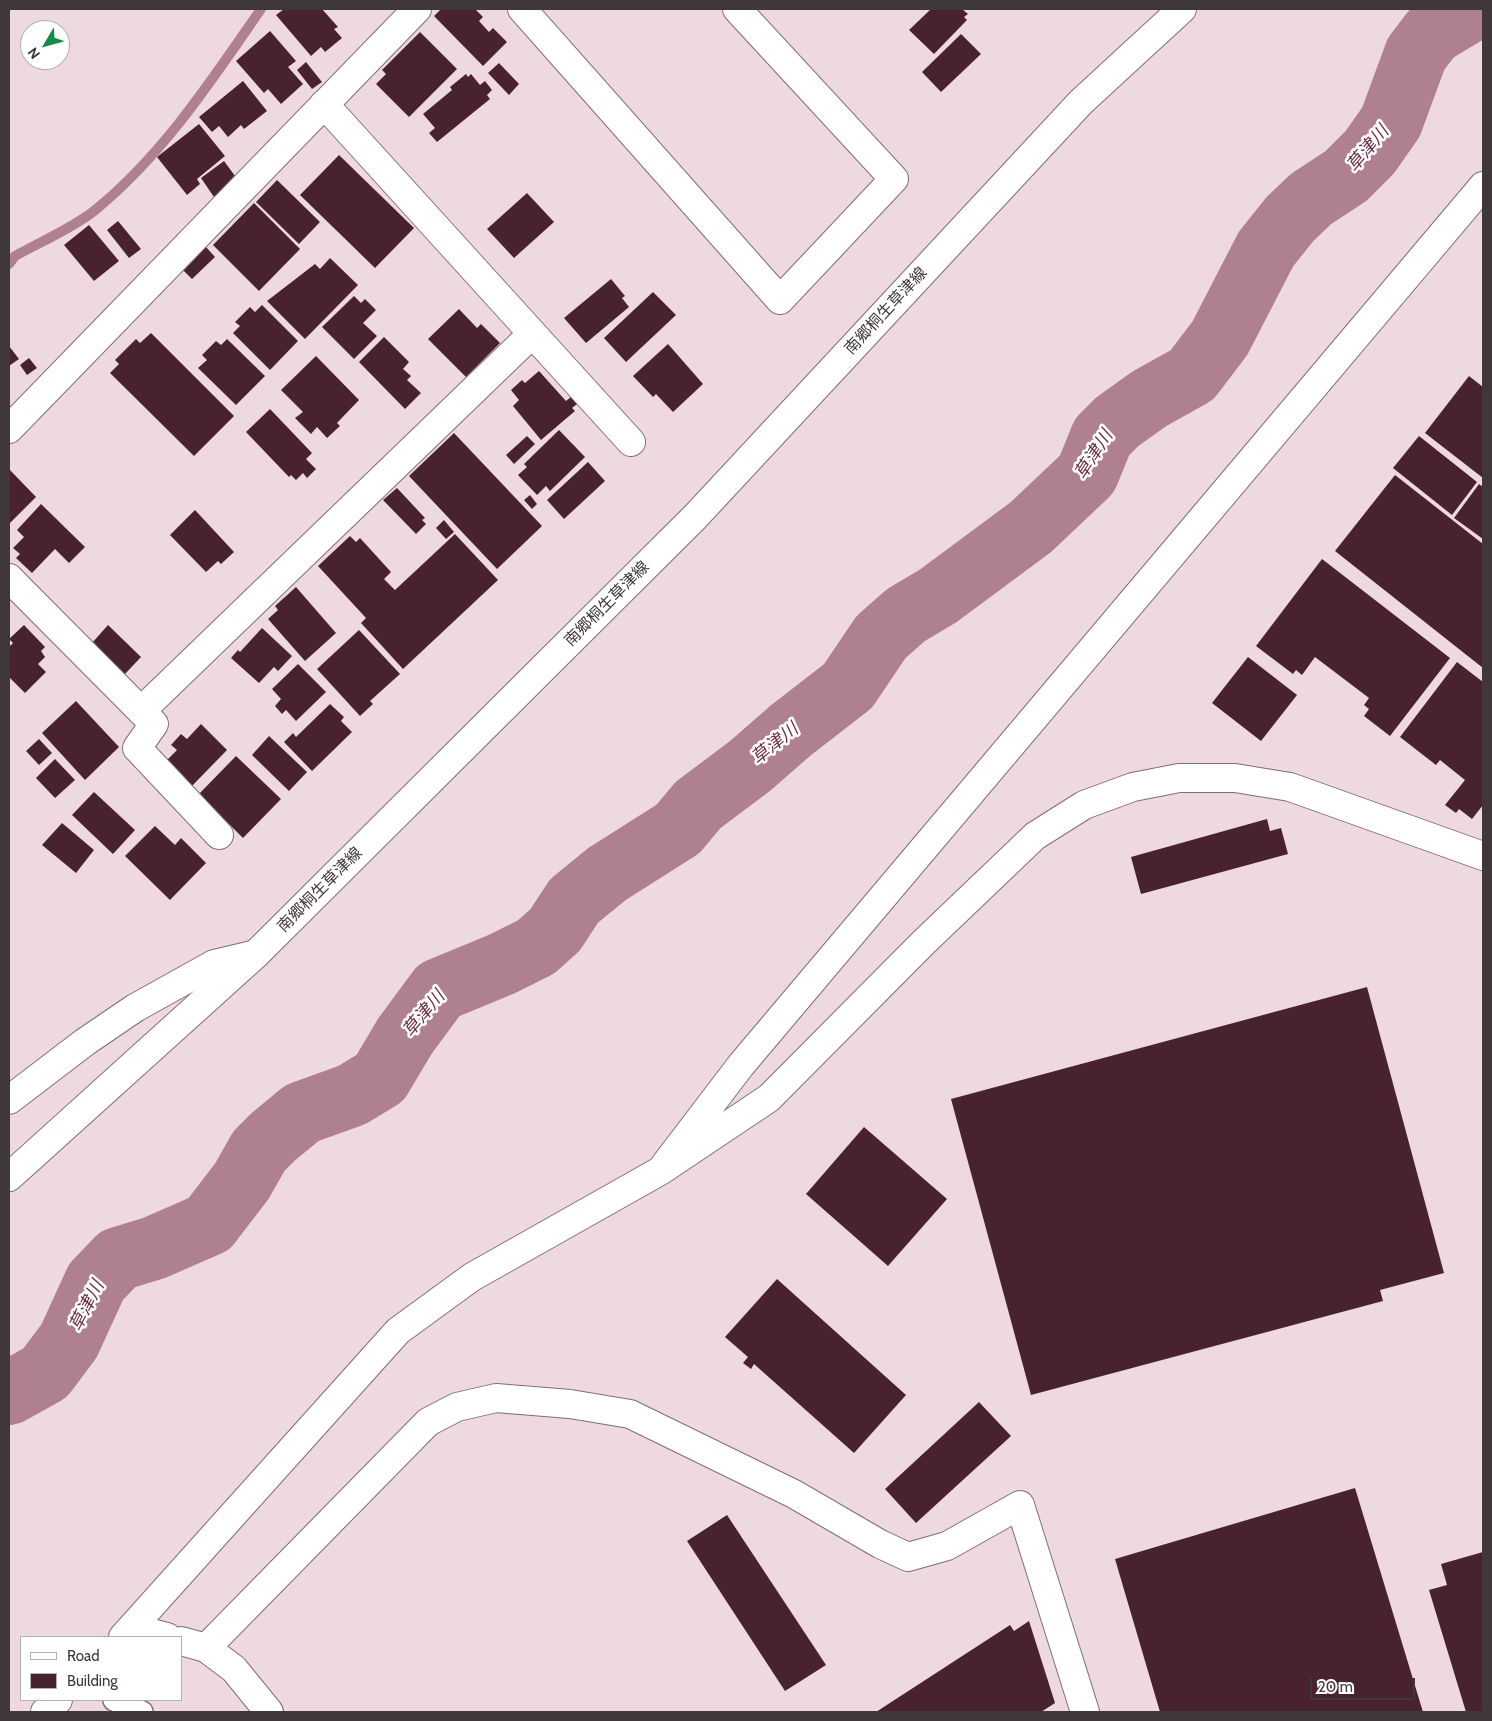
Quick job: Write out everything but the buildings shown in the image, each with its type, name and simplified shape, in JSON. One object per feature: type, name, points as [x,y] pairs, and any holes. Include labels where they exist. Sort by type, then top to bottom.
[{"type":"street","points":[[9,429],[417,9]]},
{"type":"street","points":[[522,9],[780,300],[894,180],[737,9]]},
{"type":"street","name":"南郷桐生草津線","points":[[9,1177],[256,954],[695,517],[1081,102],[1182,9]]},
{"type":"street","points":[[324,104],[631,442]]},
{"type":"street","points":[[660,1172],[740,1065],[1483,186]]},
{"type":"street","points":[[141,711],[532,334]]},
{"type":"street","points":[[9,578],[154,724],[137,748],[219,835]]},
{"type":"street","points":[[128,1633],[398,1331],[472,1276],[660,1172],[769,1098],[924,942],[1035,836],[1084,805],[1133,787],[1179,778],[1235,778],[1290,787],[1483,856]]},
{"type":"street","points":[[9,1100],[85,1042],[135,1008],[214,964],[256,954]]},
{"type":"street","points":[[268,1712],[234,1669],[194,1644],[428,1422],[457,1406],[496,1398],[570,1404],[630,1414],[794,1494],[880,1544],[908,1557],[947,1546],[1020,1505],[1085,1712]]},
{"type":"street","points":[[128,1633],[157,1636]]},
{"type":"street","points":[[45,1712],[57,1701]]},
{"type":"lane","points":[[116,1701],[142,1712]]},
{"type":"waterway","points":[[9,264],[15,256],[85,218],[142,166],[164,142],[205,90],[261,9]]},
{"type":"waterway","name":"草津川","points":[[9,1393],[45,1373],[69,1341],[96,1282],[118,1259],[154,1248],[209,1224],[242,1181],[259,1151],[273,1137],[302,1113],[352,1095],[380,1078],[405,1036],[439,990],[502,964],[536,947],[555,930],[574,901],[607,874],[678,829],[698,805],[750,766],[790,731],[848,686],[881,637],[906,615],[938,596],[1031,527],[1087,474],[1102,437],[1117,422],[1149,399],[1192,375],[1220,338],[1266,249],[1290,219],[1311,199],[1346,176],[1370,152],[1391,122],[1416,54],[1432,33],[1472,9]]}]
